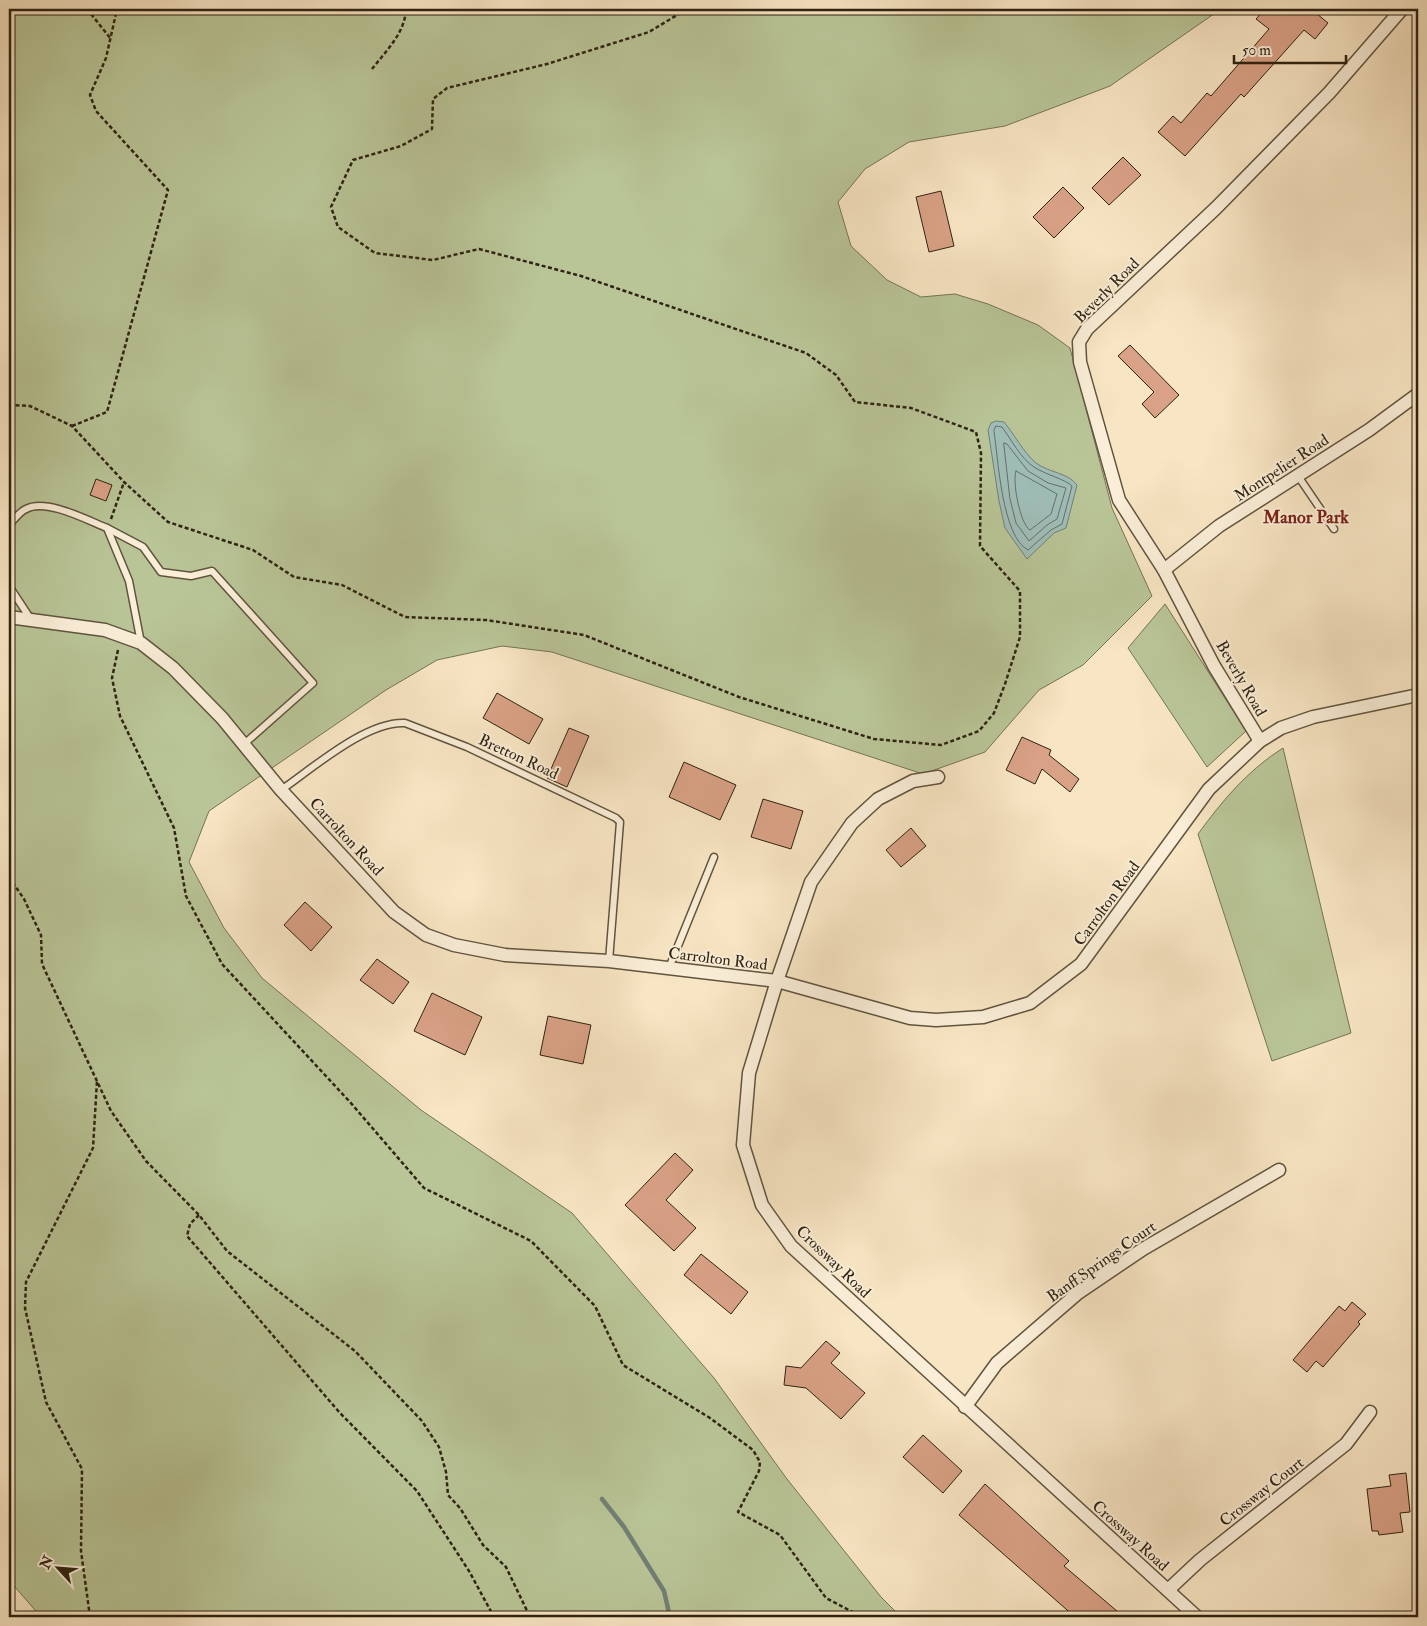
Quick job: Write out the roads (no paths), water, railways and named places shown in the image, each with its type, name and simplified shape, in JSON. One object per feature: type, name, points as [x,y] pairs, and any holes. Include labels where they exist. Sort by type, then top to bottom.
[{"type":"street","name":"Beverly Road","points":[[1260,741],[1214,666],[1164,570],[1119,500],[1080,362],[1079,342],[1082,335],[1104,312],[1216,208],[1322,100],[1402,9]]},
{"type":"street","name":"Montpelier Road","points":[[1164,570],[1219,526],[1369,430],[1418,394]]},
{"type":"street","name":"Carrolton Road","points":[[9,617],[105,630],[141,643],[173,668],[244,744],[282,790],[394,912],[426,935],[454,944],[504,954],[608,961],[777,981],[910,1018],[936,1020],[983,1017],[1030,1003],[1081,964],[1209,790],[1260,741],[1281,728],[1313,717],[1418,696]]},
{"type":"street","name":"Crossway Road","points":[[938,777],[913,781],[878,799],[852,823],[811,882],[777,981],[749,1073],[743,1145],[762,1206],[791,1246],[1197,1617]]},
{"type":"street","name":"Banff Springs Court","points":[[965,1407],[997,1363],[1078,1293],[1144,1249],[1279,1170]]},
{"type":"street","name":"Crossway Court","points":[[1168,1590],[1200,1560],[1346,1444],[1370,1412]]},
{"type":"lane","points":[[1298,476],[1334,530]]},
{"type":"lane","points":[[9,525],[25,509],[39,505],[61,510],[107,528],[143,547],[161,572],[191,576],[212,571],[313,682],[244,744]]},
{"type":"lane","points":[[107,528],[129,581],[141,643]]},
{"type":"lane","points":[[9,586],[30,619]]},
{"type":"lane","name":"Bretton Road","points":[[282,790],[364,735],[389,724],[405,723],[476,751],[616,818],[620,822],[608,961]]},
{"type":"lane","points":[[669,968],[714,858]]},
{"type":"water","points":[[996,421],[1004,422],[1027,454],[1036,463],[1068,477],[1077,485],[1066,528],[1054,533],[1027,559],[1005,528],[988,430],[991,423]]},
{"type":"waterway","points":[[602,1499],[624,1527],[664,1591],[670,1617]]},
{"type":"district","name":"Manor Park","points":[[1306,517]]}]
